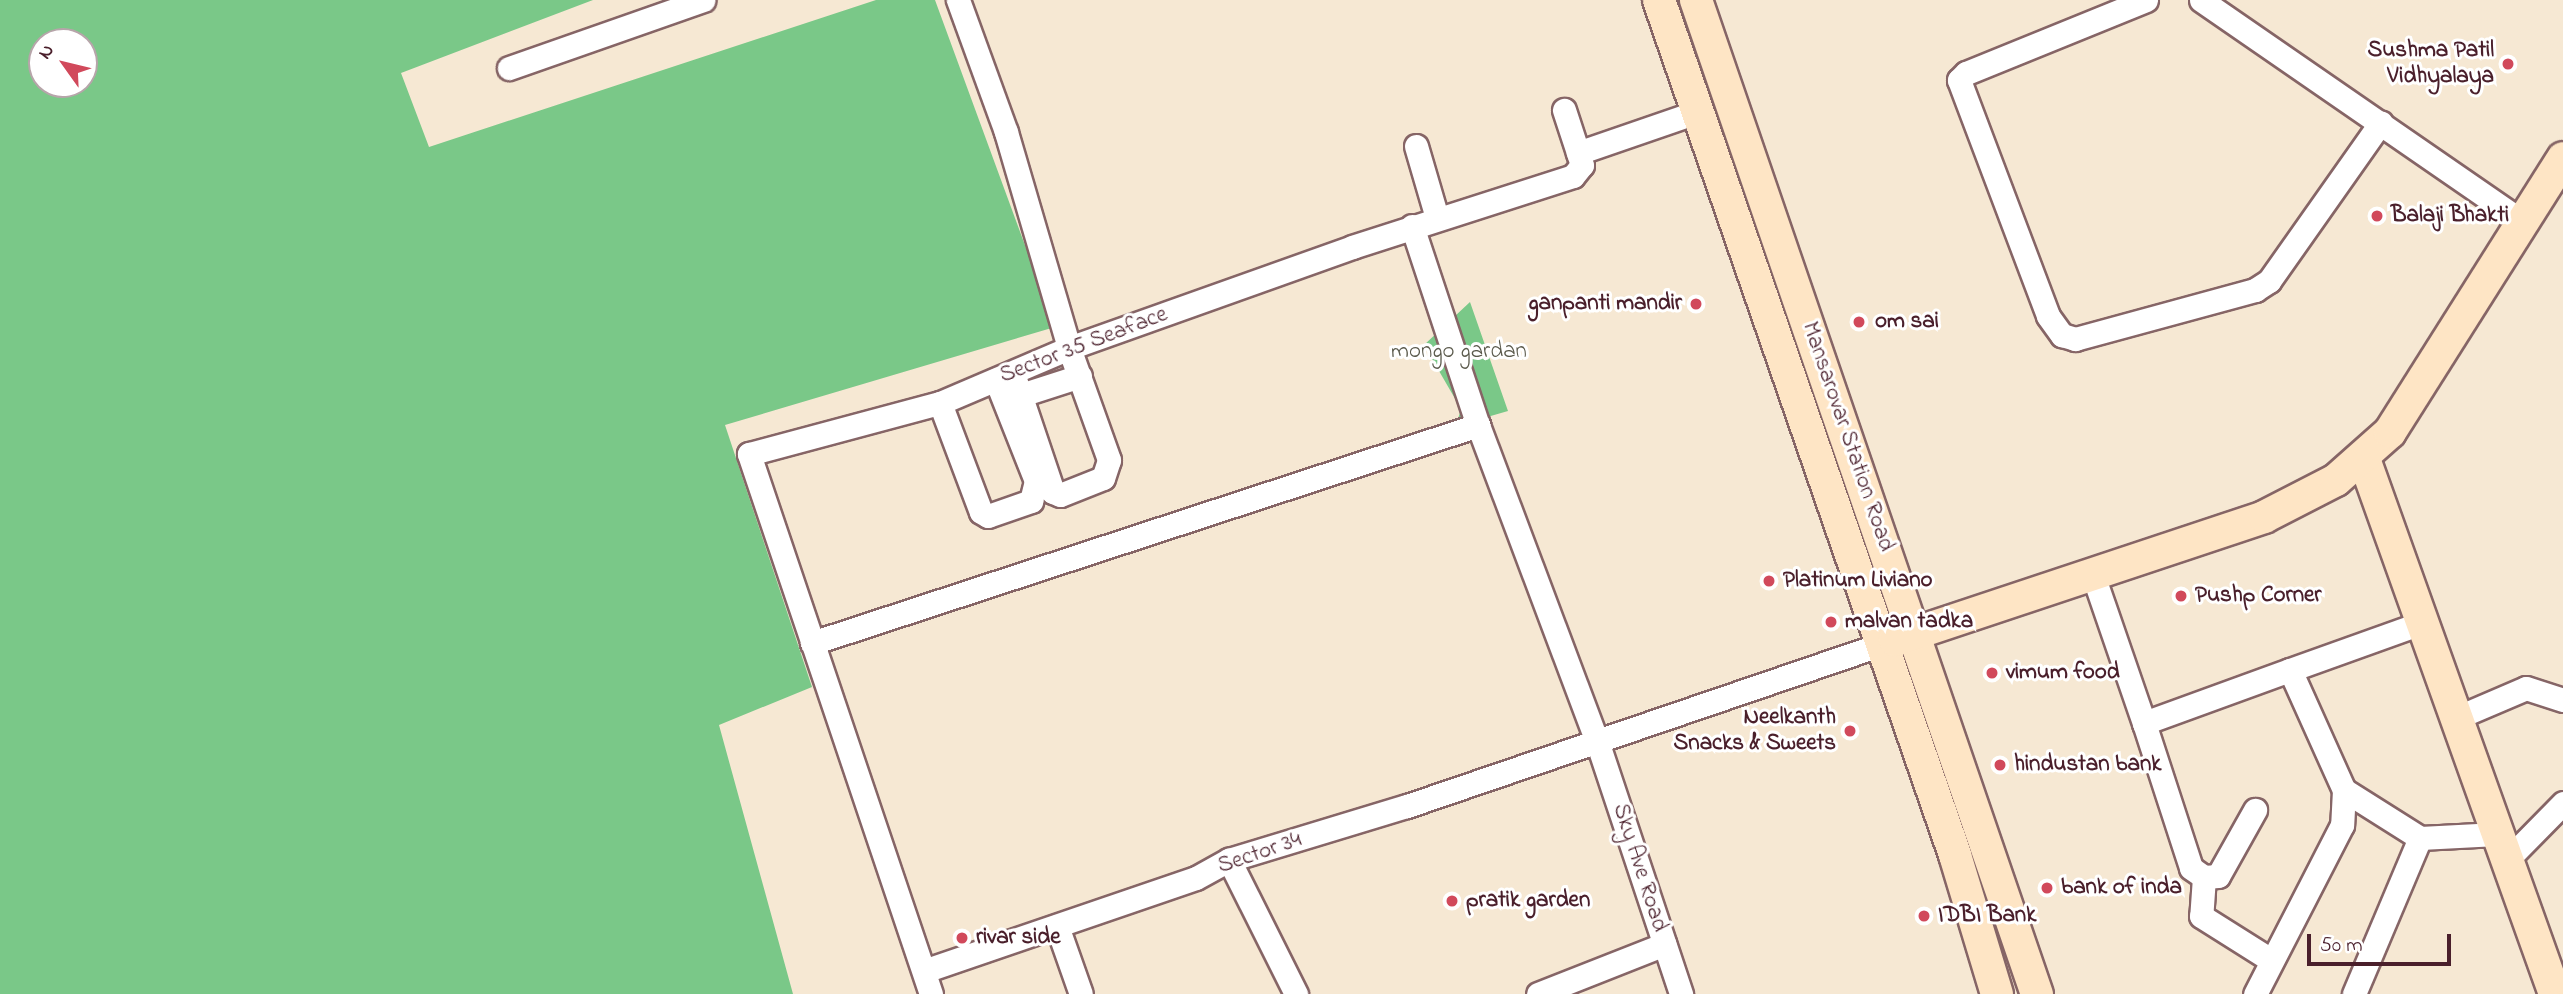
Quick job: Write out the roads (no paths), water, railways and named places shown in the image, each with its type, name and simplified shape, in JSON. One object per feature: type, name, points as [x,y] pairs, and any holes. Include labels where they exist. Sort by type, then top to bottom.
[{"type":"main road","name":"Mansarovar Station Road","points":[[1658,0],[1882,644],[1997,994]]},
{"type":"main road","name":"Mansarovar Station Road","points":[[1696,0],[2037,994]]},
{"type":"main road","points":[[1708,144],[1742,132]]},
{"type":"main road","points":[[1882,644],[2264,517],[2336,481],[2364,459],[2390,432],[2563,158]]},
{"type":"main road","points":[[2364,459],[2555,994]]},
{"type":"street","points":[[509,68],[703,0]]},
{"type":"street","points":[[958,0],[1006,132],[1069,348],[1109,460],[1108,470],[1103,478],[1060,495],[1053,492],[1021,395],[1005,377]]},
{"type":"street","points":[[2146,0],[1966,73],[1959,80],[2048,316],[2062,335],[2075,339],[2255,290],[2269,281],[2381,122]]},
{"type":"street","points":[[2201,0],[2523,222]]},
{"type":"street","points":[[1564,110],[1578,153],[1698,112]]},
{"type":"street","points":[[1416,146],[1437,218]]},
{"type":"street","name":"Sector 35 Seaface","points":[[931,994],[749,454],[940,403],[1069,348],[1412,226],[1573,176],[1582,165],[1578,153]]},
{"type":"street","points":[[1412,226],[1478,425],[1597,741]]},
{"type":"street","points":[[1021,395],[1080,376]]},
{"type":"street","points":[[940,403],[981,512],[988,516],[1031,501],[1036,481],[1005,377]]},
{"type":"street","points":[[812,643],[1478,425]]},
{"type":"street","points":[[2092,572],[2191,867],[2204,877],[2218,876],[2255,810]]},
{"type":"street","points":[[2144,723],[2421,623]]},
{"type":"street","name":"Sector 34","points":[[924,971],[1196,878],[1230,860],[1597,741],[1882,644]]},
{"type":"street","points":[[2262,993],[2271,960],[2342,825],[2344,790],[2290,670]]},
{"type":"street","points":[[2456,718],[2526,688],[2563,700]]},
{"type":"street","name":"Sky Ave Road","points":[[1597,741],[1681,994]]},
{"type":"street","points":[[2344,790],[2420,838],[2502,847],[2563,803]]},
{"type":"street","points":[[2354,994],[2420,838]]},
{"type":"street","points":[[1230,860],[1296,994]]},
{"type":"street","points":[[2204,877],[2201,916],[2271,960]]},
{"type":"street","points":[[1057,926],[1081,994]]},
{"type":"street","points":[[1538,994],[1665,944]]},
{"type":"place","name":"Sushma Patil Vidhyalaya","points":[[2508,64]]},
{"type":"place","name":"Balaji Bhakti","points":[[2377,216]]},
{"type":"place","name":"ganpanti mandir","points":[[1696,304]]},
{"type":"place","name":"om sai","points":[[1859,322]]},
{"type":"place","name":"Platinum Liviano","points":[[1769,581]]},
{"type":"place","name":"Pushp Corner","points":[[2181,596]]},
{"type":"place","name":"malvan tadka","points":[[1831,622]]},
{"type":"place","name":"vimum food","points":[[1992,673]]},
{"type":"place","name":"Neelkanth Snacks & Sweets","points":[[1850,731]]},
{"type":"place","name":"hindustan bank","points":[[2000,765]]},
{"type":"place","name":"bank of inda","points":[[2047,888]]},
{"type":"place","name":"pratik garden","points":[[1452,901]]},
{"type":"place","name":"IDBI Bank","points":[[1924,916]]},
{"type":"place","name":"rivar side","points":[[962,938]]},
{"type":"park label","name":"mongo gardan","points":[[1459,352]]}]
